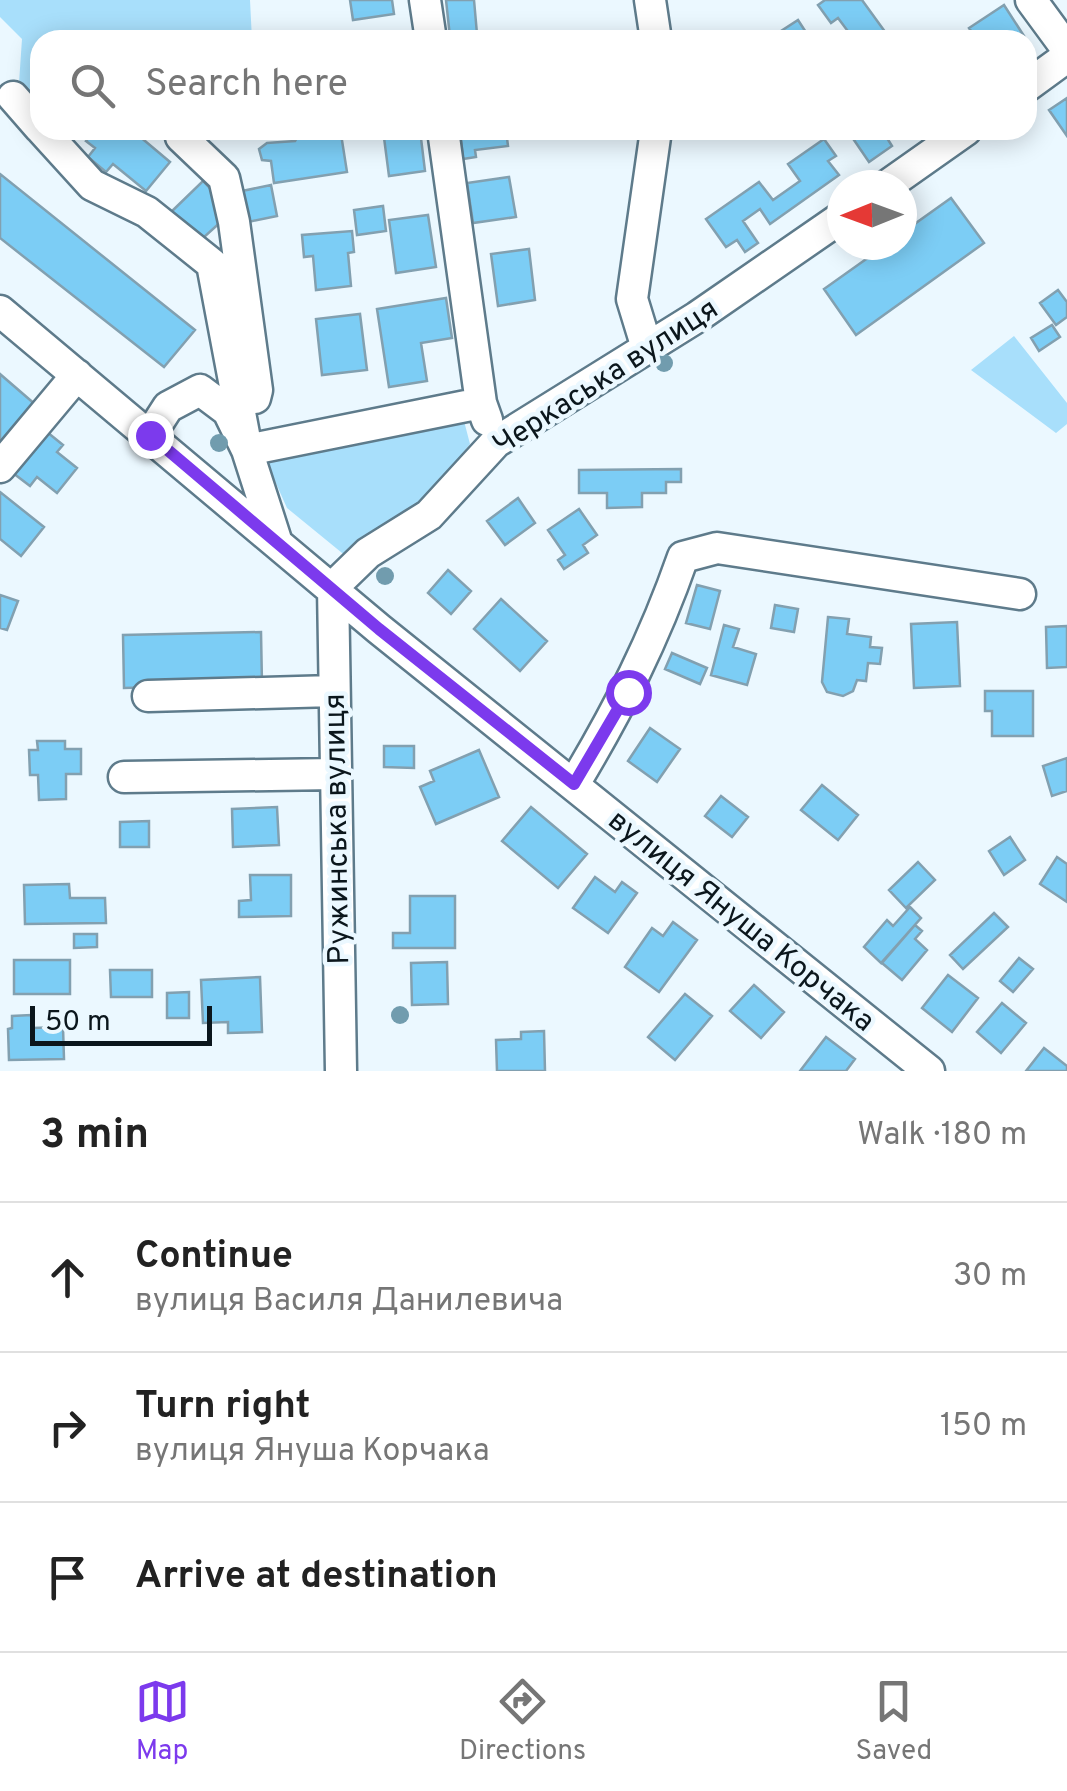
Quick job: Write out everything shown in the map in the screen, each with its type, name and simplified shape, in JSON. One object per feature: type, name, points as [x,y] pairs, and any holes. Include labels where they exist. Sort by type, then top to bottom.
[{"type":"street","points":[[425,0],[430,30]]},
{"type":"street","points":[[650,0],[654,30]]},
{"type":"street","points":[[1031,0],[1067,49]]},
{"type":"street","points":[[1037,79],[1067,58]]},
{"type":"street","points":[[12,98],[30,117]]},
{"type":"street","points":[[51,140],[92,186],[147,212],[212,264],[248,450],[276,540]]},
{"type":"street","points":[[183,140],[224,178],[234,222],[257,390],[254,400],[238,403]]},
{"type":"street","points":[[444,140],[480,404],[496,442]]},
{"type":"street","points":[[648,348],[632,299],[655,140]]},
{"type":"street","points":[[909,170],[952,140]]},
{"type":"street","name":"Черкаська вулиця","points":[[333,587],[368,553],[429,515],[496,442],[648,348],[827,226]]},
{"type":"street","name":"вулиця Януша Корчака","points":[[0,311],[379,629],[929,1071]]},
{"type":"street","points":[[0,468],[77,375]]},
{"type":"street","points":[[150,435],[168,406],[200,390],[228,411],[248,450]]},
{"type":"street","points":[[248,450],[480,404]]},
{"type":"street","points":[[574,784],[636,676],[659,627],[683,558],[718,548],[1020,594]]},
{"type":"street","name":"Ружинська вулиця","points":[[333,587],[341,1071]]},
{"type":"street","points":[[148,696],[334,691]]},
{"type":"street","points":[[124,777],[335,774]]},
{"type":"shaded area","points":[[0,0],[250,0],[252,30],[30,30],[30,98],[19,83],[22,39],[0,17]]},
{"type":"shaded area","points":[[1014,336],[1067,403],[1067,424],[1056,433],[971,370]]},
{"type":"shaded area","points":[[464,421],[470,444],[423,505],[347,557],[287,508],[266,461]]},
{"type":"building","points":[[350,0],[392,0],[394,14],[353,20]]},
{"type":"building","points":[[446,0],[474,0],[477,30],[449,30]]},
{"type":"building","points":[[825,0],[862,0],[884,30],[847,30],[838,18],[831,23],[818,5]]},
{"type":"building","points":[[1004,5],[1020,30],[970,30]]},
{"type":"building","points":[[798,20],[804,30],[783,30]]},
{"type":"building","points":[[1067,98],[1067,136],[1049,110]]},
{"type":"building","points":[[144,140],[170,162],[146,191],[113,164],[106,172],[88,157],[95,148],[86,141]]},
{"type":"building","points":[[342,140],[347,172],[274,183],[271,161],[262,160],[259,149],[267,143]]},
{"type":"building","points":[[384,140],[421,140],[425,171],[389,176]]},
{"type":"building","points":[[461,140],[507,140],[508,146],[475,150],[476,157],[463,159]]},
{"type":"building","points":[[825,140],[836,156],[828,161],[835,170],[827,170],[827,184],[770,224],[760,209],[743,221],[758,243],[745,252],[737,240],[726,247],[706,219],[759,182],[773,200],[800,181],[788,164]]},
{"type":"building","points":[[854,140],[888,140],[892,146],[869,162]]},
{"type":"building","points":[[0,174],[195,330],[164,367],[0,238]]},
{"type":"building","points":[[509,177],[516,217],[473,223],[467,183]]},
{"type":"building","points":[[203,181],[220,199],[224,219],[202,239],[169,214]]},
{"type":"building","points":[[271,185],[277,216],[248,222],[242,191]]},
{"type":"building","points":[[951,198],[984,243],[856,335],[824,289],[865,260],[917,260],[917,222]]},
{"type":"building","points":[[383,206],[386,231],[357,235],[354,210]]},
{"type":"building","points":[[428,215],[436,267],[396,273],[389,220]]},
{"type":"building","points":[[352,231],[354,252],[348,253],[351,286],[316,290],[313,256],[304,257],[302,235]]},
{"type":"building","points":[[529,249],[535,300],[498,306],[491,254]]},
{"type":"building","points":[[1058,290],[1067,302],[1067,317],[1056,325],[1040,303]]},
{"type":"building","points":[[446,298],[452,338],[421,343],[427,381],[389,387],[377,309]]},
{"type":"building","points":[[360,314],[367,370],[322,375],[316,319]]},
{"type":"building","points":[[1052,325],[1060,337],[1039,351],[1031,338]]},
{"type":"building","points":[[0,374],[37,406],[0,449]]},
{"type":"building","points":[[47,432],[63,445],[57,452],[77,468],[57,493],[37,477],[30,486],[13,473]]},
{"type":"building","points":[[681,469],[681,482],[666,482],[666,493],[642,493],[642,507],[607,508],[607,493],[579,493],[579,470]]},
{"type":"building","points":[[0,492],[44,527],[21,556],[0,539]]},
{"type":"building","points":[[518,498],[535,523],[505,545],[487,521]]},
{"type":"building","points":[[579,509],[597,535],[583,545],[588,553],[564,569],[558,560],[565,555],[548,530]]},
{"type":"building","points":[[448,570],[471,591],[451,614],[428,593]]},
{"type":"building","points":[[697,585],[720,591],[710,629],[686,623]]},
{"type":"building","points":[[0,595],[18,601],[7,630],[0,628]]},
{"type":"building","points":[[501,599],[547,641],[520,671],[474,629]]},
{"type":"building","points":[[775,605],[798,609],[794,632],[771,628]]},
{"type":"building","points":[[828,617],[849,619],[847,634],[871,637],[870,647],[882,648],[880,664],[868,663],[866,681],[857,680],[853,691],[843,696],[827,692],[822,682]]},
{"type":"building","points":[[957,622],[960,686],[914,688],[911,624]]},
{"type":"building","points":[[724,625],[739,629],[733,647],[756,654],[747,685],[711,675]]},
{"type":"building","points":[[1067,626],[1067,667],[1047,668],[1046,627]]},
{"type":"building","points":[[261,632],[262,684],[124,688],[123,635]]},
{"type":"building","points":[[672,653],[707,668],[700,684],[665,669]]},
{"type":"building","points":[[985,691],[1033,691],[1033,736],[992,736],[992,711],[985,711]]},
{"type":"building","points":[[650,728],[680,749],[657,782],[628,761]]},
{"type":"building","points":[[37,741],[65,741],[65,749],[81,749],[81,774],[66,774],[66,799],[39,800],[38,775],[30,775],[29,750],[38,750]]},
{"type":"building","points":[[384,746],[414,746],[414,768],[384,767]]},
{"type":"building","points":[[479,750],[499,797],[436,824],[420,787],[434,781],[430,771]]},
{"type":"building","points":[[1067,758],[1067,791],[1052,796],[1043,766]]},
{"type":"building","points":[[822,785],[858,815],[838,840],[801,810]]},
{"type":"building","points":[[721,796],[748,817],[732,837],[705,816]]},
{"type":"building","points":[[277,807],[279,845],[233,847],[232,809]]},
{"type":"building","points":[[531,807],[587,854],[558,888],[502,841]]},
{"type":"building","points":[[149,821],[149,847],[120,847],[120,822]]},
{"type":"building","points":[[1010,837],[1025,860],[1004,875],[989,851]]},
{"type":"building","points":[[1057,857],[1067,864],[1067,902],[1040,884]]},
{"type":"building","points":[[918,862],[935,880],[906,908],[889,890]]},
{"type":"building","points":[[250,875],[291,875],[291,916],[239,917],[239,901],[251,900]]},
{"type":"building","points":[[595,877],[615,892],[622,882],[637,893],[608,933],[573,908]]},
{"type":"building","points":[[69,884],[70,898],[105,898],[106,923],[25,924],[24,885]]},
{"type":"building","points":[[410,896],[455,896],[455,948],[393,948],[393,933],[410,933]]},
{"type":"building","points":[[910,907],[921,918],[881,963],[864,947],[887,920],[893,926]]},
{"type":"building","points":[[994,913],[1008,927],[963,969],[950,955]]},
{"type":"building","points":[[673,922],[697,940],[659,992],[625,967],[652,928],[663,936]]},
{"type":"building","points":[[915,925],[922,931],[915,939],[927,950],[902,980],[882,963]]},
{"type":"building","points":[[74,934],[97,934],[97,947],[74,948]]},
{"type":"building","points":[[1019,958],[1033,969],[1013,992],[1000,981]]},
{"type":"building","points":[[14,960],[70,960],[70,994],[14,994]]},
{"type":"building","points":[[447,962],[448,1004],[412,1005],[411,963]]},
{"type":"building","points":[[110,970],[152,970],[152,997],[111,997]]},
{"type":"building","points":[[948,975],[978,998],[952,1032],[922,1008]]},
{"type":"building","points":[[260,977],[262,1032],[228,1033],[228,1022],[203,1023],[201,980]]},
{"type":"building","points":[[754,985],[784,1012],[761,1038],[730,1011]]},
{"type":"building","points":[[189,992],[189,1018],[167,1018],[167,993]]},
{"type":"building","points":[[685,994],[712,1016],[675,1060],[648,1037]]},
{"type":"building","points":[[1002,1003],[1026,1023],[1001,1053],[977,1032]]},
{"type":"building","points":[[31,1015],[32,1028],[63,1027],[64,1059],[9,1060],[8,1029],[12,1028],[12,1016]]},
{"type":"building","points":[[544,1031],[545,1071],[497,1071],[496,1040],[521,1039],[521,1032]]},
{"type":"building","points":[[826,1037],[855,1059],[846,1071],[800,1071]]},
{"type":"building","points":[[1044,1048],[1067,1066],[1067,1071],[1026,1071]]},
{"type":"route","points":[[150,435],[379,629],[574,784],[628,692]]}]
